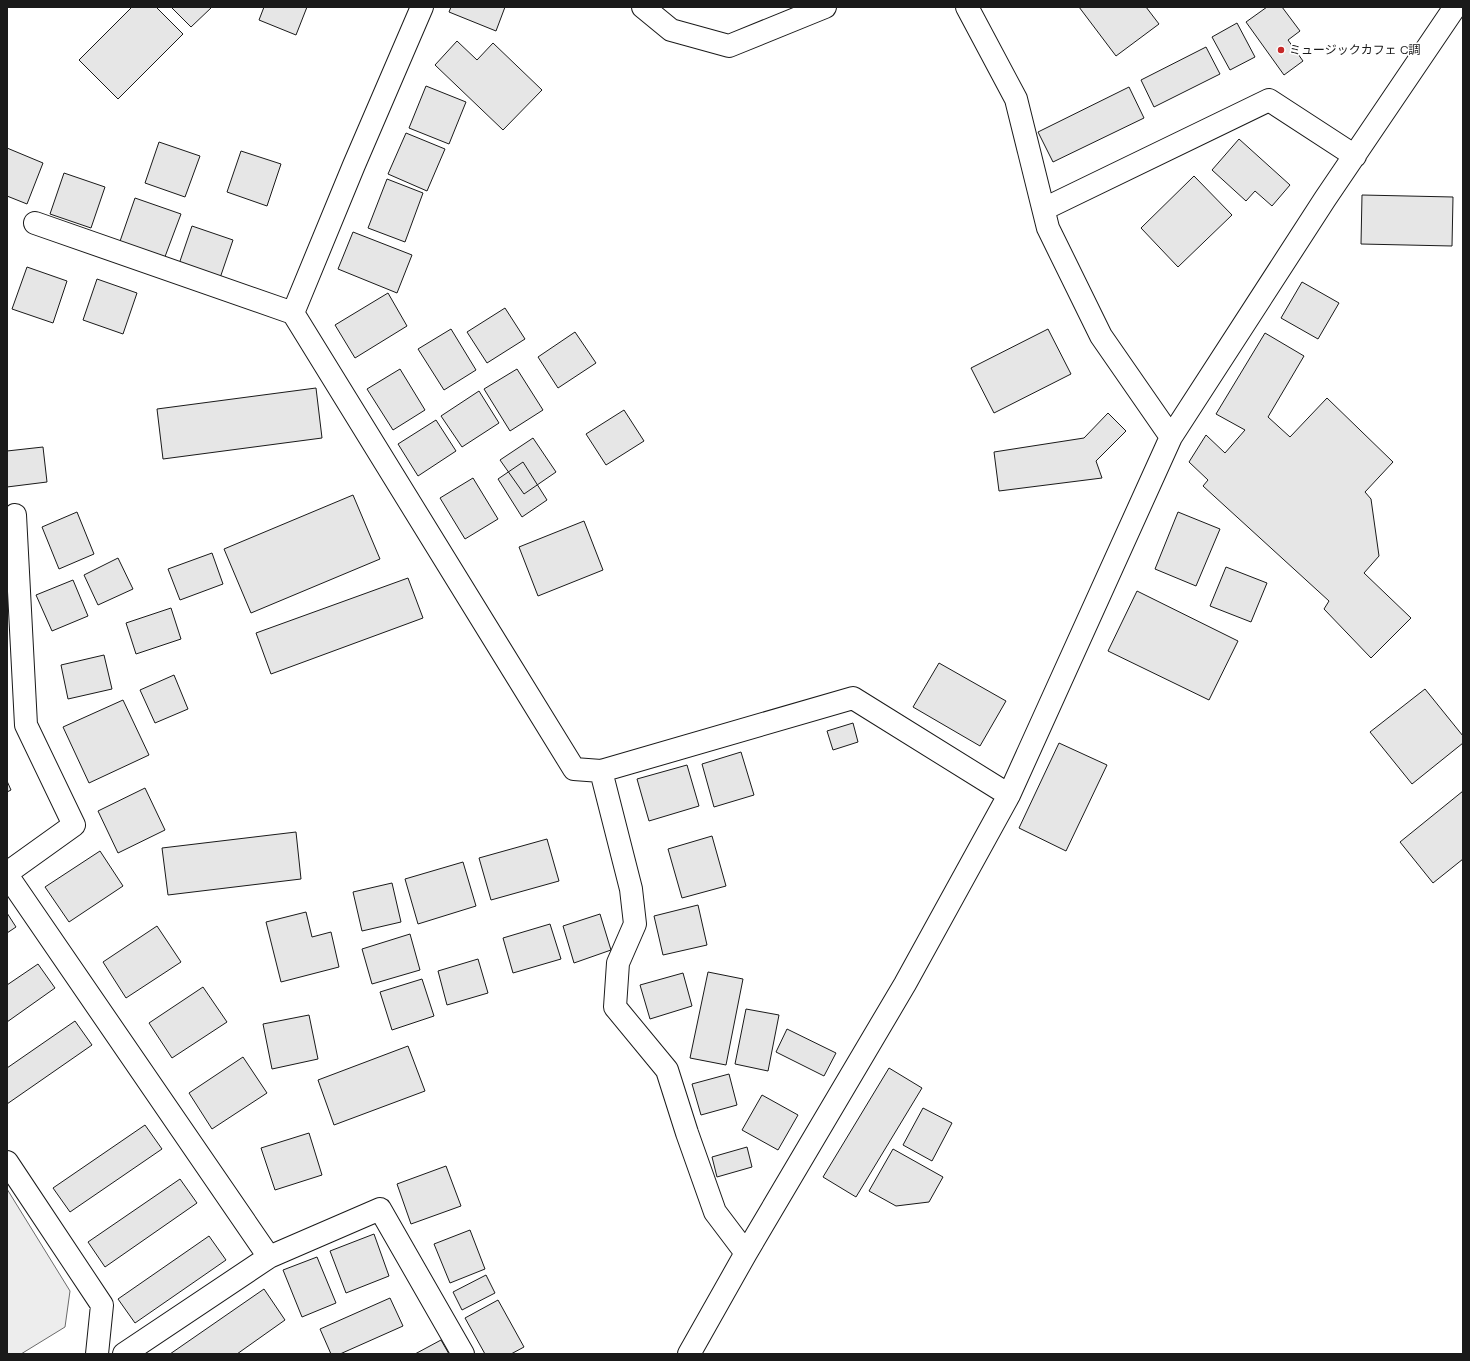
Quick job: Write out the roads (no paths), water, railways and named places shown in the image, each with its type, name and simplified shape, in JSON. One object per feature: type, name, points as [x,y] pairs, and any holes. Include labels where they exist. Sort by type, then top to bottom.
[{"type":"street","points":[[293,313],[354,165],[422,7]]},
{"type":"street","points":[[643,7],[671,30],[729,46],[825,7]]},
{"type":"street","points":[[967,7],[1016,99],[1048,228],[1101,336],[1171,437]]},
{"type":"street","points":[[689,1354],[746,1253],[904,984],[1009,795],[1171,437],[1355,156],[1455,7]]},
{"type":"street","points":[[1044,209],[1269,100],[1355,156]]},
{"type":"street","points":[[36,223],[293,313],[574,769],[601,771],[853,698],[1009,795]]},
{"type":"street","points":[[15,515],[26,726],[74,825],[7,874],[269,1257]]},
{"type":"street","points":[[601,771],[631,889],[636,924],[618,963],[615,1007],[667,1070],[687,1133],[716,1212],[746,1253]]},
{"type":"street","points":[[7,1162],[102,1305],[97,1354]]},
{"type":"street","points":[[124,1354],[269,1257],[380,1209],[463,1354]]},
{"type":"place","name":"ミュージックカフェ C調","points":[[1281,50]]}]
